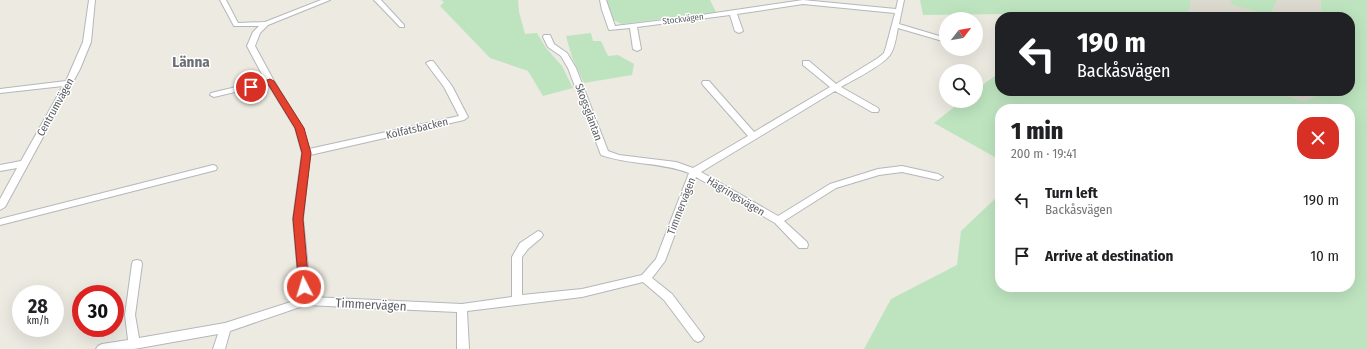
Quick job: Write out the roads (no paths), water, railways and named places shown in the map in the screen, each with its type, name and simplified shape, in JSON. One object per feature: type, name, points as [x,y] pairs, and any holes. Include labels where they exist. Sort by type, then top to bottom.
[{"type":"street","name":"Centrumvägen","points":[[0,207],[76,69],[87,42],[92,0]]},
{"type":"street","points":[[223,0],[236,25],[266,24],[328,0]]},
{"type":"street","points":[[377,0],[402,26]]},
{"type":"street","name":"Stockvägen","points":[[603,0],[604,10],[612,28],[681,20],[802,2],[898,11]]},
{"type":"street","name":"Timmervägen","points":[[102,349],[225,328],[306,301],[462,308],[516,300],[582,293],[645,278],[660,261],[694,172],[881,60],[887,54],[890,47],[901,0]]},
{"type":"street","points":[[733,12],[739,31]]},
{"type":"street","points":[[266,24],[257,32],[251,46],[270,81],[299,128],[306,153],[298,219],[306,301]]},
{"type":"street","points":[[632,25],[637,49]]},
{"type":"street","points":[[894,25],[939,38]]},
{"type":"street","name":"Skogsgläntan","points":[[547,36],[551,45],[564,55],[572,68],[604,153],[618,158],[676,165],[694,172]]},
{"type":"street","name":"Kolfatsbacken","points":[[306,153],[464,118],[448,86],[430,63]]},
{"type":"street","points":[[806,63],[836,88],[875,110]]},
{"type":"street","points":[[214,95],[270,81]]},
{"type":"street","points":[[0,91],[68,83]]},
{"type":"street","points":[[706,83],[753,137]]},
{"type":"street","points":[[0,168],[23,164]]},
{"type":"street","points":[[0,222],[213,168]]},
{"type":"street","name":"Hägringsvägen","points":[[778,221],[833,186],[878,172],[902,169],[938,177]]},
{"type":"street","name":"Hägringsvägen","points":[[694,172],[778,221],[803,245]]},
{"type":"street","points":[[516,300],[517,258],[524,246],[538,235]]},
{"type":"street","points":[[134,344],[130,315],[137,264]]},
{"type":"street","points":[[645,278],[668,297],[698,338]]},
{"type":"street","points":[[461,349],[462,308]]},
{"type":"street","points":[[219,349],[225,328]]},
{"type":"district","name":"Länna","points":[[191,62]]}]
